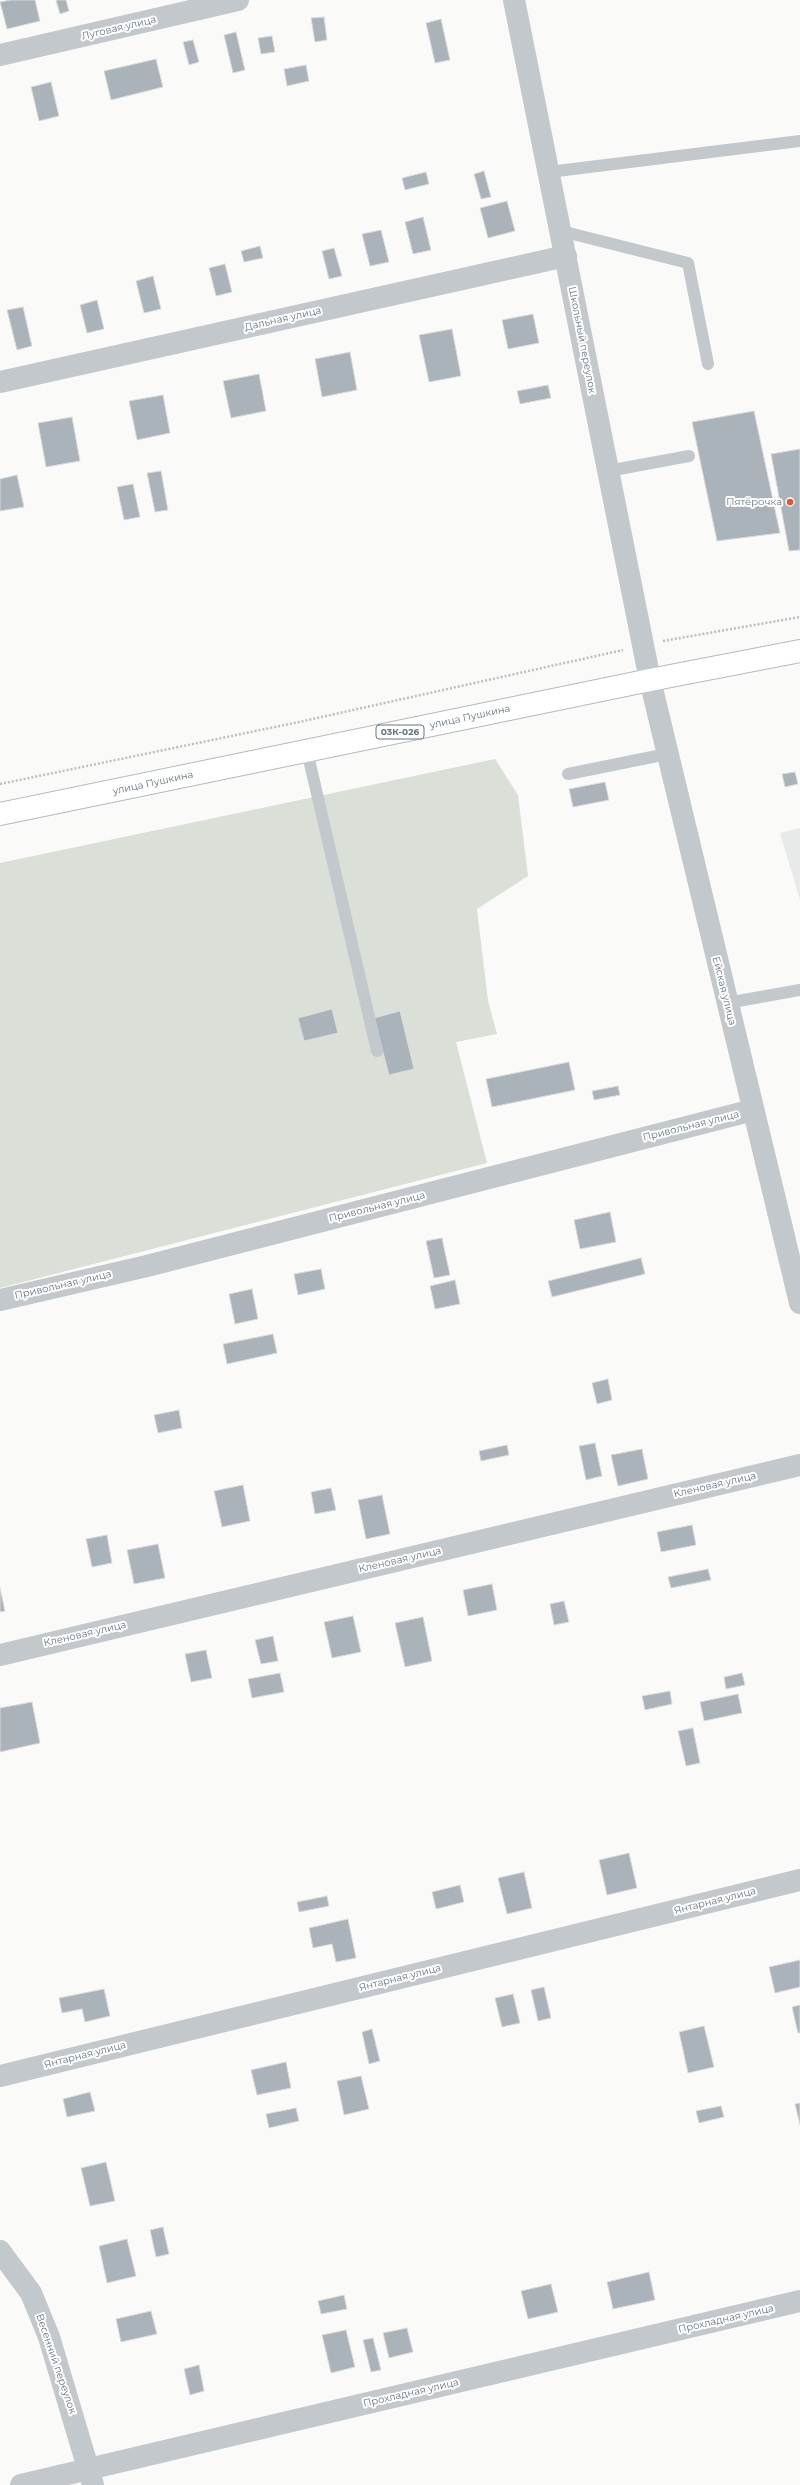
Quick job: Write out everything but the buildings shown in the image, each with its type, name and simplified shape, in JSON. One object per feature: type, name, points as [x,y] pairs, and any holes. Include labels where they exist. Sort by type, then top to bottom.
[{"type":"main road","name":"улица Пушкина","points":[[0,814],[650,680],[800,651]]},
{"type":"street","name":"Луговая улица","points":[[0,55],[238,0]]},
{"type":"street","name":"Школьный переулок","points":[[514,0],[650,680]]},
{"type":"street","name":"Дальная улица","points":[[0,382],[566,256]]},
{"type":"street","name":"Ейская улица","points":[[650,680],[800,1303]]},
{"type":"street","name":"Привольная улица","points":[[0,1300],[147,1266],[753,1110]]},
{"type":"street","name":"Кленовая улица","points":[[0,1654],[800,1465]]},
{"type":"street","name":"Янтарная улица","points":[[0,2076],[800,1880]]},
{"type":"street","name":"Весенний переулок","points":[[0,2251],[31,2293],[49,2337],[91,2477]]},
{"type":"street","name":"Прохладная улица","points":[[21,2485],[91,2477],[800,2301]]},
{"type":"lane","points":[[549,172],[800,141]]},
{"type":"lane","points":[[561,231],[688,263],[708,364]]},
{"type":"lane","points":[[608,471],[689,456]]},
{"type":"lane","points":[[307,751],[377,1051]]},
{"type":"lane","points":[[568,774],[667,754]]},
{"type":"lane","points":[[727,1003],[800,990]]},
{"type":"path","points":[[0,784],[300,722],[643,645],[800,617]]},
{"type":"shaded area","points":[[495,759],[518,795],[528,876],[477,909],[488,1001],[497,1034],[456,1042],[487,1163],[0,1288],[0,863]]},
{"type":"shaded area","points":[[800,828],[800,900],[780,833]]},
{"type":"place","name":"Пятёрочка","points":[[790,502]]}]
